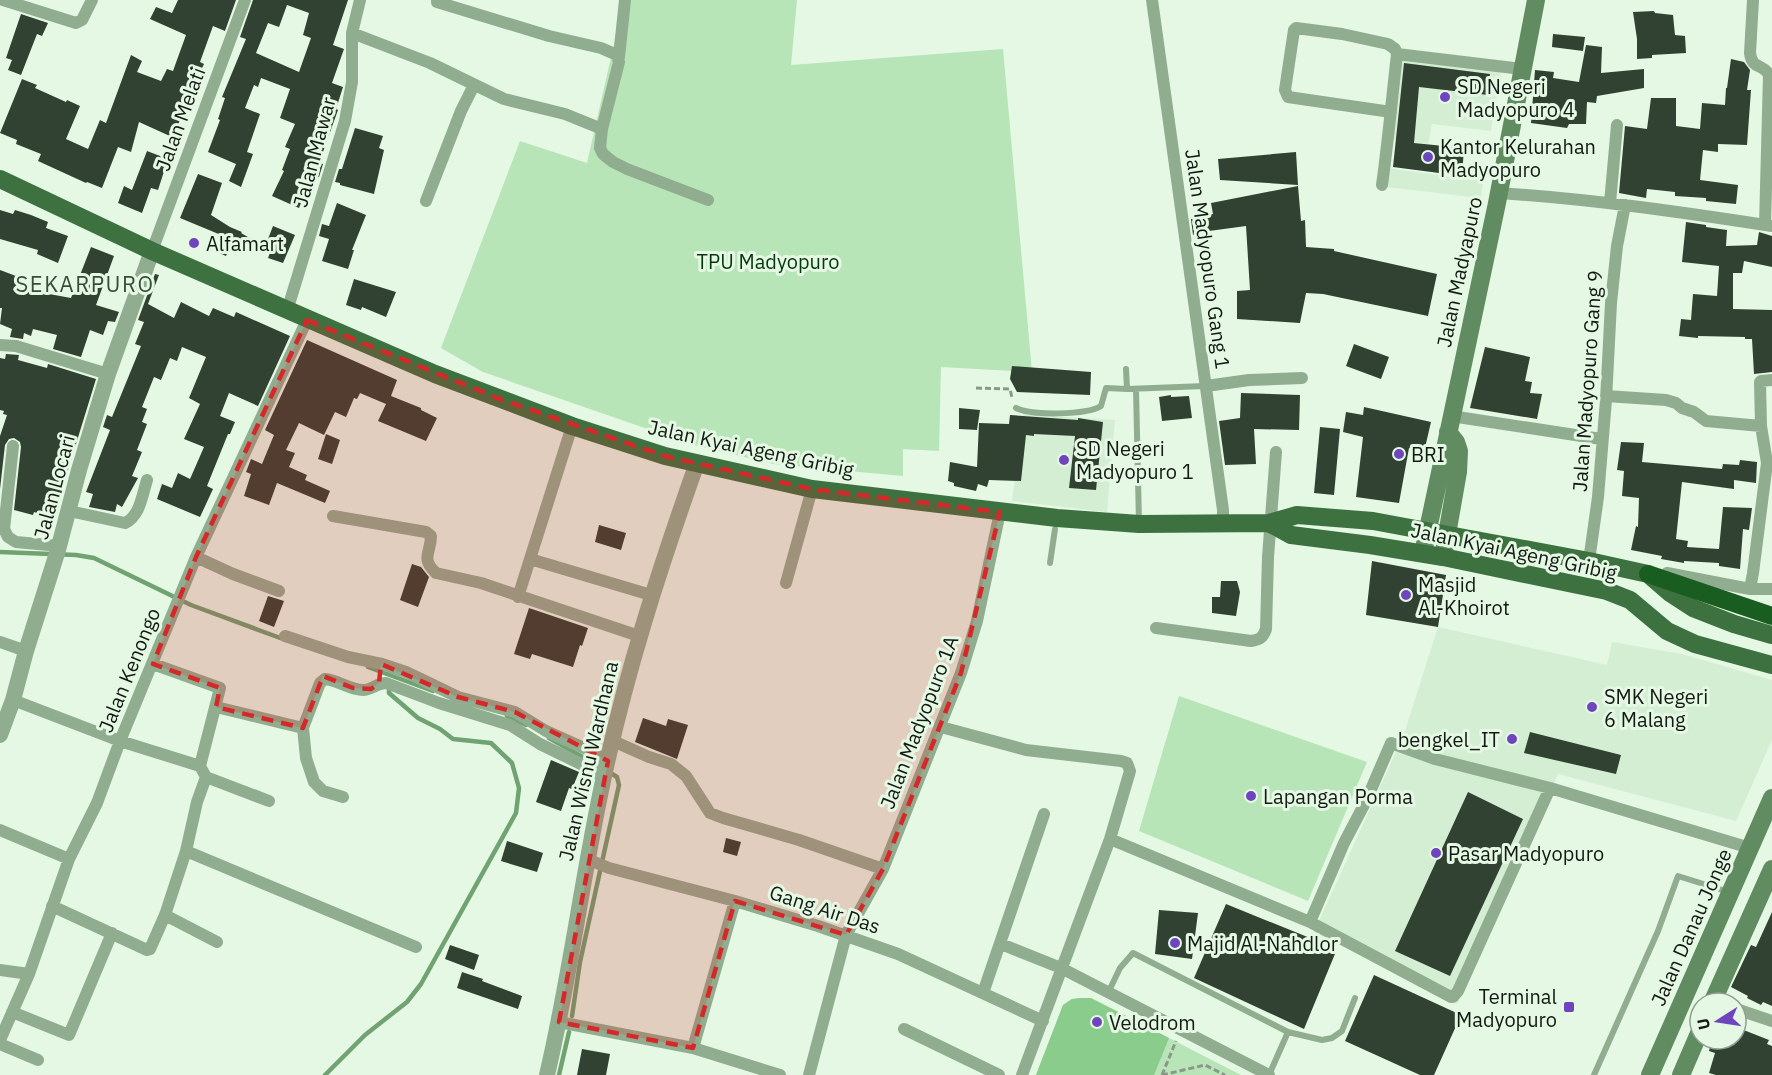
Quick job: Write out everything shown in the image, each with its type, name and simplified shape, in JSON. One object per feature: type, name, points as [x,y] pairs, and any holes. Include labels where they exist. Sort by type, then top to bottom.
[{"type":"highway","points":[[1648,574],[1772,616]]},
{"type":"main road","name":"Jalan Madyapuro","points":[[1423,553],[1499,193],[1536,0]]},
{"type":"main road","name":"Jalan Kyai Ageng Gribig","points":[[0,179],[152,251],[435,374],[572,426],[665,456],[812,489],[1000,512],[1056,524],[1269,523],[1297,515],[1373,521],[1648,574],[1670,593],[1693,608],[1734,624],[1772,635]]},
{"type":"main road","points":[[1443,556],[1458,472],[1459,451],[1450,424]]},
{"type":"main road","name":"Jalan Kyai Ageng Gribig","points":[[1269,523],[1292,535],[1443,556],[1607,591],[1630,600],[1667,631],[1695,644],[1772,665]]},
{"type":"main road","name":"Jalan Danau Jonge","points":[[1650,1075],[1772,798]]},
{"type":"main road","points":[[1719,991],[1772,869]]},
{"type":"main road","points":[[1703,956],[1729,966]]},
{"type":"main road","points":[[1681,1075],[1691,1051]]},
{"type":"street","points":[[3,0],[76,23],[82,20],[92,0]]},
{"type":"street","name":"Jalan Melati","points":[[152,251],[245,0]]},
{"type":"street","name":"Jalan Mawar","points":[[287,311],[345,121],[352,82],[352,33],[360,0]]},
{"type":"street","points":[[437,0],[437,2],[538,33],[601,48],[619,57]]},
{"type":"street","points":[[626,0],[619,62],[602,129],[600,148],[603,154],[613,162],[708,200]]},
{"type":"street","name":"Jalan Madyopuro Gang 1","points":[[1152,0],[1223,510],[1223,524]]},
{"type":"street","points":[[1499,193],[1610,203],[1768,226],[1769,73],[1751,61],[1753,0]]},
{"type":"street","points":[[1382,185],[1391,112],[1397,54],[1395,48],[1388,44],[1342,34],[1296,28],[1294,30],[1285,90],[1288,97],[1391,112]]},
{"type":"street","points":[[352,33],[430,63],[504,99],[565,114],[602,129]]},
{"type":"street","points":[[1397,54],[1522,69]]},
{"type":"street","points":[[426,201],[461,111],[474,85]]},
{"type":"street","points":[[1610,203],[1617,125]]},
{"type":"street","name":"Jalan Madyopuro Gang 9","points":[[1589,561],[1598,497],[1611,303],[1617,246],[1625,205]]},
{"type":"street","name":"Jalan Locari","points":[[0,735],[13,700],[58,551],[108,374],[152,251]]},
{"type":"street","name":"Jalan Kenongo","points":[[0,1042],[28,974],[69,859],[97,803],[120,741],[196,557],[307,320]]},
{"type":"street","points":[[0,345],[16,346],[108,374]]},
{"type":"street","points":[[1206,386],[1249,380],[1302,378]]},
{"type":"street","points":[[1750,589],[1754,573],[1767,463],[1761,426],[1760,382],[1772,380]]},
{"type":"street","points":[[1606,396],[1666,400],[1694,412],[1706,421],[1761,426]]},
{"type":"street","points":[[1450,424],[1601,439]]},
{"type":"street","points":[[518,597],[572,426]]},
{"type":"street","points":[[13,446],[4,529],[8,537],[16,542],[58,551]]},
{"type":"street","points":[[1156,628],[1251,641],[1264,636],[1275,452]]},
{"type":"street","name":"Jalan Wisnu Wardhana","points":[[547,1075],[592,861],[605,770],[651,595],[697,463]]},
{"type":"street","points":[[69,511],[125,523],[136,513],[147,480]]},
{"type":"street","points":[[786,583],[812,489]]},
{"type":"street","name":"Jalan Madyopuro 1A","points":[[809,1075],[846,935],[883,870],[961,673],[977,621],[1000,512]]},
{"type":"street","points":[[333,516],[426,532],[431,536],[426,558],[436,573],[481,584],[639,636]]},
{"type":"street","points":[[196,557],[279,591]]},
{"type":"street","points":[[530,559],[651,595]]},
{"type":"street","points":[[1648,574],[1661,572],[1750,589],[1772,589]]},
{"type":"street","points":[[285,636],[348,657],[439,703],[543,738]]},
{"type":"street","points":[[0,642],[26,651]]},
{"type":"street","points":[[52,906],[147,950],[150,950],[165,915],[186,851],[220,688],[153,664]]},
{"type":"street","points":[[343,797],[323,790],[314,782],[306,758],[303,728],[320,683],[325,679],[362,690],[371,689],[384,677],[406,672],[458,697],[515,712],[543,738],[585,766],[605,770]]},
{"type":"street","points":[[13,700],[203,771],[269,801]]},
{"type":"street","points":[[216,707],[303,728]]},
{"type":"street","points":[[941,727],[1026,750],[1121,761],[1127,763],[1130,771],[1110,839],[1022,1075]]},
{"type":"street","points":[[613,741],[671,764],[686,776],[710,813],[799,840],[883,870]]},
{"type":"street","points":[[1310,922],[1391,742],[1435,759],[1550,788],[1750,848]]},
{"type":"street","points":[[1110,839],[1310,922],[1453,997],[1458,991],[1550,788]]},
{"type":"street","points":[[983,993],[1044,814]]},
{"type":"street","points":[[0,830],[69,859]]},
{"type":"street","points":[[186,851],[416,947]]},
{"type":"street","name":"Gang Air Das","points":[[592,861],[609,868],[735,901],[846,935],[898,954],[1043,1021]]},
{"type":"street","points":[[693,1048],[735,901]]},
{"type":"street","points":[[165,915],[217,942]]},
{"type":"street","points":[[12,1012],[69,1035],[112,933]]},
{"type":"street","points":[[1000,944],[1061,968],[1269,1075]]},
{"type":"street","points":[[0,970],[28,974]]},
{"type":"street","points":[[1748,1013],[1772,1021]]},
{"type":"street","points":[[559,1022],[693,1048],[780,1075]]},
{"type":"street","points":[[904,1029],[999,1075]]},
{"type":"street","points":[[0,1042],[38,1060]]},
{"type":"lane","points":[[1126,369],[1127,389]]},
{"type":"lane","points":[[1016,408],[1029,412],[1053,414],[1095,410],[1101,406],[1106,388],[1206,386]]},
{"type":"lane","points":[[1136,389],[1139,524]]},
{"type":"lane","points":[[1050,563],[1056,524]]},
{"type":"lane","points":[[1594,1075],[1658,931],[1678,876],[1730,893]]},
{"type":"lane","points":[[1108,993],[1118,971],[1133,953],[1288,1032],[1322,1040],[1332,1038],[1342,1031],[1355,998]]},
{"type":"lane","points":[[1269,1075],[1288,1032]]},
{"type":"path","points":[[976,388],[1010,389],[1016,408]]},
{"type":"path","points":[[1180,1030],[1162,1075],[1205,1065],[1225,1075]]},
{"type":"highlighted area","points":[[307,320],[500,399],[665,456],[812,489],[1000,512],[961,673],[883,869],[846,935],[735,901],[693,1048],[559,1022],[608,761],[515,712],[458,697],[381,664],[379,683],[371,689],[353,688],[323,676],[303,728],[216,707],[220,688],[153,664],[196,557]]},
{"type":"shaded area","name":"SD Negeri Madyopuro 4","points":[[1398,59],[1501,70],[1491,131],[1432,124],[1428,144],[1390,139]]},
{"type":"shaded area","points":[[1386,168],[1483,181],[1481,198],[1385,187]]},
{"type":"shaded area","name":"SD Negeri Madyopuro 1","points":[[1023,414],[1115,420],[1107,512],[1012,501]]},
{"type":"shaded area","points":[[1438,627],[1607,665],[1612,642],[1682,654],[1772,680],[1772,740],[1736,821],[1558,774],[1457,1004],[1314,932],[1404,734]]},
{"type":"green space","name":"TPU Madyopuro","points":[[624,0],[797,0],[791,65],[1003,49],[1032,372],[941,367],[939,451],[903,449],[903,476],[773,464],[694,445],[483,372],[441,348],[520,141],[587,163]]},
{"type":"green space","name":"Lapangan Porma","points":[[1179,696],[1367,762],[1308,901],[1139,831]]},
{"type":"green space","name":"Velodrom","points":[[1091,998],[1241,1075],[1036,1075],[1063,1005],[1072,999]]},
{"type":"green space","name":"Velodrom","points":[[1091,998],[1169,1038],[1154,1075],[1036,1075],[1063,1005],[1072,999]]},
{"type":"building","points":[[178,0],[236,0],[225,31],[213,26],[200,62],[204,64],[196,81],[200,83],[192,103],[190,102],[172,137],[139,122],[131,152],[118,147],[102,188],[38,161],[41,154],[16,144],[17,140],[0,133],[22,79],[37,85],[35,88],[80,106],[66,139],[88,149],[100,120],[106,123],[131,55],[142,61],[137,72],[161,81],[167,69],[173,71],[186,35],[150,19],[156,7],[172,13]]},
{"type":"building","points":[[253,0],[348,0],[333,45],[344,49],[332,83],[343,87],[336,109],[338,110],[319,163],[323,164],[319,177],[302,175],[298,187],[306,190],[299,208],[272,196],[284,171],[282,170],[290,149],[285,147],[295,124],[280,118],[290,89],[261,78],[258,87],[254,85],[245,108],[260,114],[247,152],[253,154],[241,187],[229,181],[236,164],[208,152],[220,120],[218,119],[225,98],[222,97],[246,39],[240,37]],"holes":[[[287,5],[309,13],[303,35],[311,38],[299,72],[256,53],[268,23],[279,27]]]},
{"type":"building","points":[[1654,11],[1673,15],[1675,35],[1685,36],[1686,53],[1652,55],[1652,58],[1637,59],[1633,12]]},
{"type":"building","points":[[21,14],[48,23],[42,36],[37,34],[21,75],[8,70],[12,60],[6,58]]},
{"type":"building","points":[[1553,34],[1585,37],[1583,51],[1552,47]]},
{"type":"building","points":[[1586,45],[1602,47],[1601,73],[1644,69],[1644,88],[1597,96],[1596,103],[1587,102],[1586,124],[1569,124],[1567,128],[1531,123],[1535,70],[1554,72],[1553,78],[1579,82]]},
{"type":"building","points":[[1731,59],[1744,62],[1750,70],[1747,90],[1751,90],[1747,145],[1718,144],[1718,152],[1703,150],[1700,180],[1738,185],[1736,204],[1706,201],[1706,198],[1675,196],[1675,192],[1647,189],[1646,198],[1619,193],[1625,126],[1647,129],[1651,98],[1676,98],[1676,126],[1700,129],[1702,103],[1725,105]]},
{"type":"building","points":[[1404,63],[1490,74],[1488,95],[1419,87],[1414,143],[1464,148],[1462,176],[1393,167]]},
{"type":"building","points":[[355,128],[383,136],[379,148],[384,150],[374,194],[335,182],[339,169],[342,169]]},
{"type":"building","points":[[147,151],[168,159],[158,190],[151,188],[142,213],[118,203],[124,186],[132,190]]},
{"type":"building","points":[[1296,152],[1298,185],[1220,180],[1218,159]]},
{"type":"building","points":[[198,174],[222,183],[211,215],[253,240],[250,247],[238,242],[236,247],[231,244],[226,256],[215,251],[221,235],[180,218]]},
{"type":"building","points":[[1298,186],[1301,221],[1305,220],[1306,247],[1334,249],[1334,251],[1437,274],[1428,316],[1323,294],[1306,293],[1300,323],[1237,319],[1237,291],[1250,290],[1246,226],[1193,235],[1191,219],[1213,214],[1211,203]]},
{"type":"building","points":[[337,203],[366,215],[352,250],[354,250],[348,269],[322,261],[329,239],[319,236],[322,224],[329,226]]},
{"type":"building","points":[[0,210],[13,214],[15,210],[31,215],[48,222],[46,228],[68,236],[58,263],[37,254],[38,250],[0,239]]},
{"type":"building","points":[[1686,222],[1727,230],[1726,246],[1757,245],[1759,232],[1772,236],[1772,267],[1744,261],[1742,273],[1733,273],[1733,309],[1772,310],[1772,372],[1754,374],[1752,339],[1679,336],[1681,319],[1691,320],[1693,294],[1717,296],[1719,266],[1682,262]]},
{"type":"building","points":[[273,226],[295,235],[283,263],[268,258],[274,242],[268,239]]},
{"type":"building","points":[[91,247],[114,256],[96,305],[119,312],[115,322],[108,321],[103,335],[90,330],[81,357],[53,349],[57,335],[33,329],[31,336],[24,333],[23,339],[10,337],[12,329],[0,324],[2,308],[0,308],[0,270],[24,279],[22,289],[71,298]]},
{"type":"building","points":[[155,274],[159,275],[148,304],[174,318],[181,302],[209,316],[213,308],[234,317],[236,312],[290,336],[258,406],[229,393],[220,416],[235,422],[207,486],[213,489],[200,517],[157,499],[162,484],[172,488],[178,473],[190,479],[204,447],[184,439],[200,404],[189,398],[206,357],[182,347],[177,361],[170,358],[161,380],[154,377],[142,407],[147,409],[142,422],[147,424],[137,450],[142,452],[132,476],[138,478],[122,507],[117,504],[115,512],[89,507],[93,494],[86,492],[110,430],[103,427],[107,415],[112,417],[141,346],[135,344],[144,322],[138,320]]},
{"type":"building","points":[[354,279],[396,292],[386,317],[362,307],[361,310],[346,305]]},
{"type":"building","points":[[307,340],[397,380],[391,396],[421,408],[437,418],[426,441],[378,421],[386,404],[360,393],[357,399],[354,398],[346,417],[335,412],[324,435],[299,423],[286,450],[295,453],[289,467],[307,475],[305,480],[330,491],[325,503],[277,483],[269,505],[244,496],[251,474],[246,472],[251,459],[262,464],[274,435],[265,430]]},
{"type":"building","points":[[1354,344],[1389,357],[1381,379],[1346,366]]},
{"type":"building","points":[[1485,347],[1530,357],[1525,381],[1532,382],[1530,393],[1542,394],[1537,419],[1470,408]]},
{"type":"building","points":[[6,354],[19,355],[18,360],[47,368],[48,364],[96,379],[55,519],[34,512],[33,515],[14,510],[21,447],[20,442],[14,438],[9,439],[5,445],[0,489],[0,436],[7,415],[0,410],[0,358],[5,359]]},
{"type":"building","points":[[1012,366],[1091,372],[1090,395],[1017,392],[1010,379]]},
{"type":"building","points":[[1241,393],[1300,395],[1299,430],[1254,429],[1256,464],[1225,465],[1219,421],[1240,418]]},
{"type":"building","points":[[1171,395],[1171,397],[1189,396],[1192,418],[1162,421],[1159,397]]},
{"type":"building","points":[[1364,407],[1431,422],[1424,452],[1409,448],[1399,503],[1356,497],[1363,437],[1343,432],[1346,412],[1363,415]]},
{"type":"building","points":[[959,408],[980,410],[977,430],[959,429]]},
{"type":"building","points":[[1010,415],[1078,420],[1078,418],[1103,422],[1096,490],[1069,488],[1075,436],[1026,435],[1021,481],[989,480],[987,487],[978,484],[976,491],[954,486],[954,483],[948,481],[950,462],[977,467],[979,423],[1009,424]]},
{"type":"building","points":[[1320,427],[1340,429],[1334,495],[1314,493]]},
{"type":"building","points":[[326,434],[340,440],[332,464],[318,459]]},
{"type":"building","points":[[1621,442],[1644,443],[1642,462],[1722,469],[1723,464],[1739,465],[1740,460],[1757,462],[1756,483],[1734,480],[1734,489],[1682,482],[1676,539],[1688,541],[1687,547],[1719,549],[1723,507],[1752,508],[1749,530],[1743,529],[1740,569],[1719,566],[1719,563],[1684,561],[1684,563],[1661,559],[1662,556],[1631,550],[1636,526],[1638,527],[1639,498],[1622,496],[1624,471],[1617,470]]},
{"type":"building","points":[[599,525],[626,533],[621,550],[595,542]]},
{"type":"building","name":"Masjid Al-Khoirot","points":[[1372,561],[1446,575],[1438,627],[1366,615]]},
{"type":"building","points":[[412,564],[421,567],[429,577],[418,607],[400,600]]},
{"type":"building","points":[[1221,581],[1237,581],[1240,592],[1236,616],[1212,613],[1212,597],[1220,597]]},
{"type":"building","points":[[268,596],[284,601],[274,627],[259,621]]},
{"type":"building","points":[[529,608],[588,628],[573,667],[532,654],[530,659],[514,654]]},
{"type":"building","points":[[643,718],[666,726],[668,719],[688,725],[677,759],[635,742]]},
{"type":"building","points":[[1530,732],[1621,755],[1616,774],[1524,753]]},
{"type":"building","points":[[551,760],[579,772],[572,789],[569,788],[561,811],[536,802]]},
{"type":"building","points":[[1468,792],[1523,819],[1450,976],[1395,951]]},
{"type":"building","points":[[726,838],[741,842],[737,856],[723,852]]},
{"type":"building","points":[[507,841],[543,853],[537,872],[501,861]]},
{"type":"building","points":[[1226,904],[1337,949],[1304,1029],[1194,978]]},
{"type":"building","name":"Majid Al-Nahdlor","points":[[1159,910],[1198,913],[1192,959],[1155,954]]},
{"type":"building","points":[[1772,912],[1772,1006],[1763,1002],[1761,1005],[1748,998],[1748,991],[1739,991],[1731,987],[1751,945],[1756,947]]},
{"type":"building","points":[[450,945],[479,955],[474,970],[445,959]]},
{"type":"building","points":[[462,972],[522,996],[518,1009],[457,988]]},
{"type":"building","points":[[1374,975],[1461,1015],[1434,1075],[1420,1075],[1345,1041]]},
{"type":"building","points":[[1748,1032],[1769,1040],[1767,1044],[1772,1046],[1772,1075],[1709,1073],[1715,1053],[1709,1051],[1748,1051]]},
{"type":"building","points":[[582,1049],[610,1054],[606,1075],[577,1075]]},
{"type":"waterway","points":[[0,552],[76,555],[94,558],[191,605],[283,639]]},
{"type":"waterway","points":[[368,667],[433,691]]},
{"type":"waterway","points":[[325,1075],[365,1035],[407,1002],[421,984],[516,813],[519,788],[512,763],[491,743],[453,739],[440,729],[418,718],[389,693],[389,685]]},
{"type":"waterway","points":[[507,716],[526,725]]},
{"type":"waterway","points":[[549,738],[602,768]]},
{"type":"waterway","points":[[572,1016],[580,962],[619,785],[617,777],[609,772]]},
{"type":"waterway","points":[[559,1075],[569,1032]]},
{"type":"place","name":"SD Negeri Madyopuro 4","points":[[1445,97]]},
{"type":"place","name":"Kantor Kelurahan Madyopuro","points":[[1428,157]]},
{"type":"place","name":"Alfamart","points":[[194,243]]},
{"type":"place","name":"BRI","points":[[1399,454]]},
{"type":"place","name":"SD Negeri Madyopuro 1","points":[[1064,460]]},
{"type":"place","name":"Masjid Al-Khoirot","points":[[1406,595]]},
{"type":"place","name":"SMK Negeri 6 Malang","points":[[1592,707]]},
{"type":"place","name":"bengkel_IT","points":[[1512,739]]},
{"type":"place","name":"Lapangan Porma","points":[[1251,796]]},
{"type":"place","name":"Pasar Madyopuro","points":[[1436,853]]},
{"type":"place","name":"Majid Al-Nahdlor","points":[[1175,943]]},
{"type":"place","name":"Terminal Madyopuro","points":[[1569,1007]]},
{"type":"place","name":"Velodrom","points":[[1097,1022]]},
{"type":"district","name":"SEKARPURO","points":[[85,283]]}]
